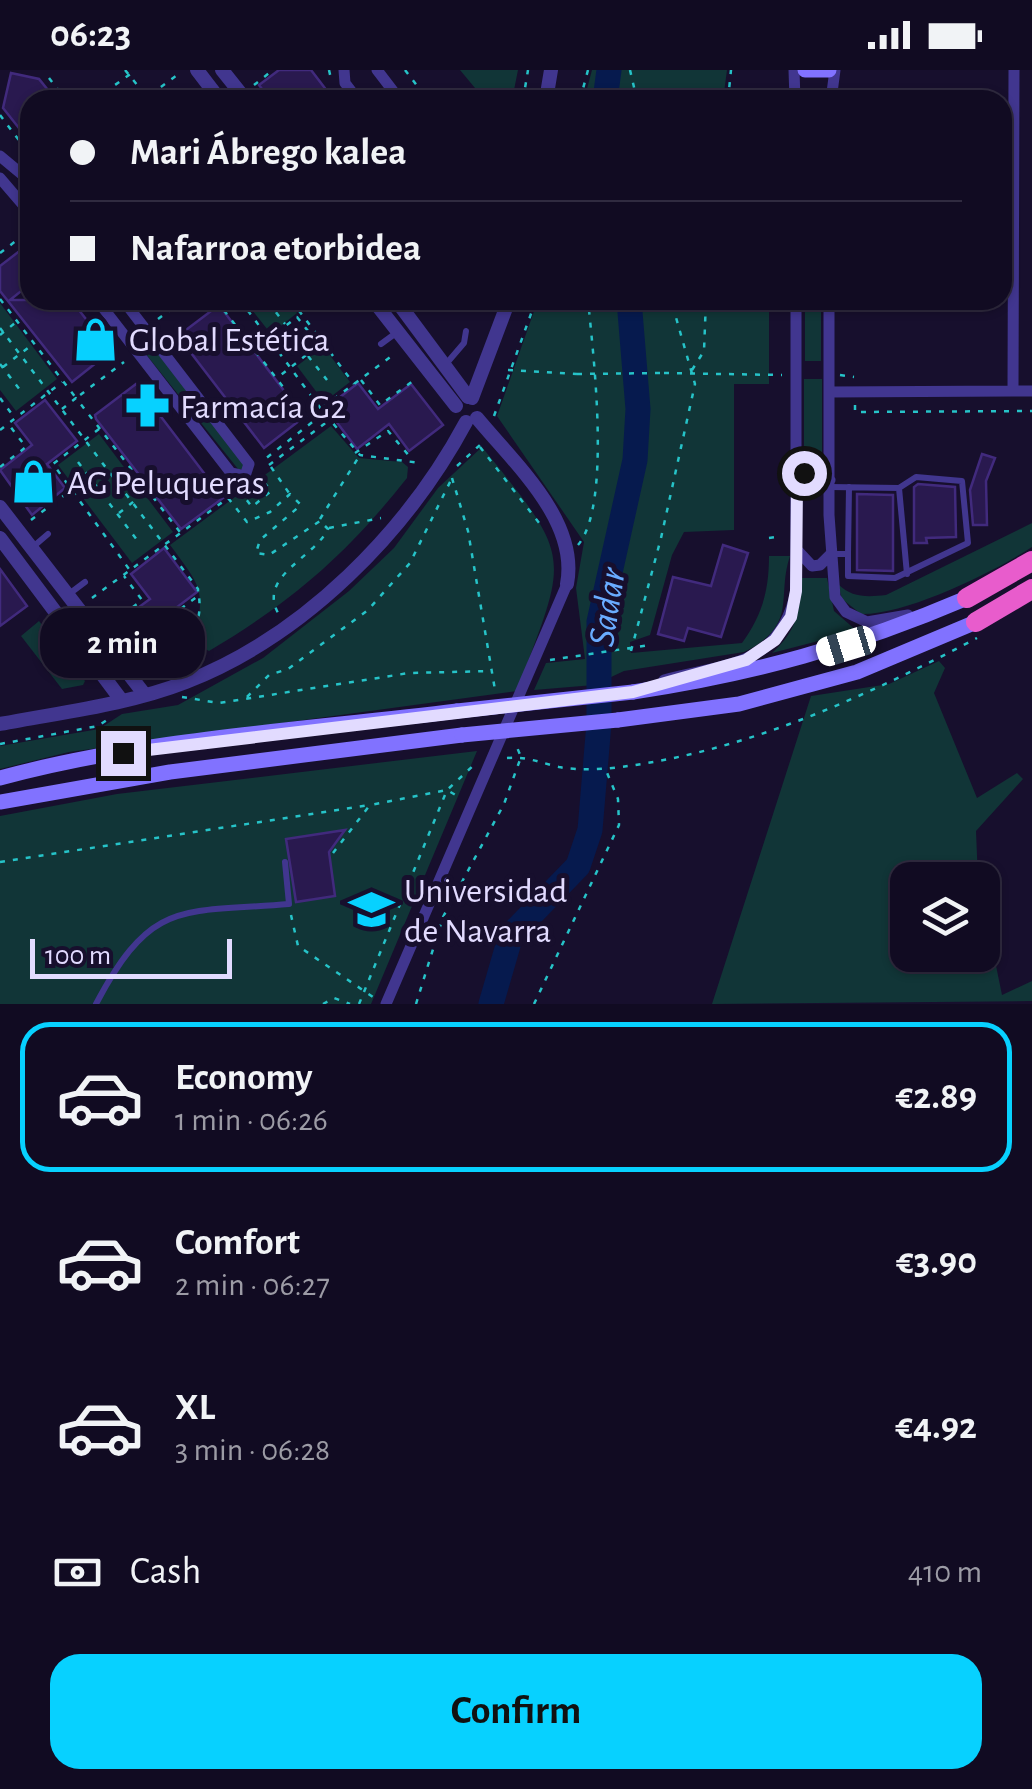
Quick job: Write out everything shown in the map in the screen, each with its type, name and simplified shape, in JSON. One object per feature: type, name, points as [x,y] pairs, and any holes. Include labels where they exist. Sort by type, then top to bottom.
[{"type":"highway","points":[[967,598],[1028,564]]},
{"type":"highway","points":[[982,627],[1032,589]]},
{"type":"main road","points":[[805,70],[832,70]]},
{"type":"main road","points":[[0,778],[54,763],[123,753],[720,679],[882,634],[967,598]]},
{"type":"main road","points":[[0,802],[170,772],[738,704],[857,672],[982,627]]},
{"type":"street","points":[[197,70],[212,90]]},
{"type":"street","points":[[222,70],[238,90]]},
{"type":"street","points":[[376,70],[392,90]]},
{"type":"street","points":[[1013,390],[1014,70]]},
{"type":"street","points":[[0,156],[20,173]]},
{"type":"street","points":[[0,178],[20,201]]},
{"type":"street","points":[[105,310],[231,473],[245,476],[249,464],[131,310]]},
{"type":"street","points":[[0,724],[120,707],[182,684],[245,653],[335,588],[410,506],[480,407],[465,400],[381,310]]},
{"type":"street","points":[[404,310],[456,379],[465,400]]},
{"type":"street","points":[[381,1002],[494,760],[567,584],[570,551],[561,528],[491,436],[472,420],[458,416],[483,372],[505,310]]},
{"type":"street","points":[[633,692],[746,660],[775,640],[791,617],[797,547],[796,310]]},
{"type":"street","points":[[830,310],[830,554],[834,597],[846,612],[867,622],[899,618],[1028,564]]},
{"type":"street","points":[[124,335],[140,322]]},
{"type":"street","points":[[136,350],[152,338]]},
{"type":"street","points":[[456,379],[483,372]]},
{"type":"street","points":[[830,392],[1032,392]]},
{"type":"street","points":[[797,483],[813,470],[830,484]]},
{"type":"street","points":[[0,506],[145,695]]},
{"type":"street","points":[[0,538],[120,707]]},
{"type":"street","points":[[797,547],[812,566],[820,565],[830,554]]},
{"type":"lane","points":[[445,365],[464,343],[466,331]]},
{"type":"lane","points":[[381,344],[398,332]]},
{"type":"lane","points":[[830,484],[900,488],[916,476],[959,478],[964,486],[968,543],[895,578],[848,576],[849,487]]},
{"type":"lane","points":[[900,488],[907,574]]},
{"type":"lane","points":[[32,548],[48,534]]},
{"type":"lane","points":[[830,554],[848,554]]},
{"type":"lane","points":[[68,595],[85,582]]},
{"type":"lane","points":[[96,1004],[132,944],[160,921],[197,910],[289,904],[285,862]]},
{"type":"path","points":[[126,70],[142,90]]},
{"type":"path","points":[[107,90],[136,70]]},
{"type":"path","points":[[254,85],[273,70]]},
{"type":"path","points":[[405,70],[420,90]]},
{"type":"path","points":[[157,90],[180,73]]},
{"type":"path","points":[[49,78],[58,89],[66,90]]},
{"type":"path","points":[[0,115],[20,142]]},
{"type":"path","points":[[0,254],[20,238]]},
{"type":"path","points":[[0,299],[180,533]]},
{"type":"path","points":[[158,320],[171,310]]},
{"type":"path","points":[[224,310],[311,423]]},
{"type":"path","points":[[246,310],[358,454],[420,463]]},
{"type":"path","points":[[274,310],[286,326]]},
{"type":"path","points":[[298,310],[354,384]]},
{"type":"path","points":[[496,698],[468,530],[450,472],[500,429],[494,416],[532,310]]},
{"type":"path","points":[[579,545],[586,536],[591,511],[599,423],[589,310]]},
{"type":"path","points":[[631,651],[695,384],[674,310]]},
{"type":"path","points":[[692,371],[704,351],[706,310]]},
{"type":"path","points":[[255,350],[296,316],[319,345],[277,378]]},
{"type":"path","points":[[17,322],[1,332],[198,589],[200,608],[190,640],[148,672]]},
{"type":"path","points":[[20,390],[1,366],[34,344]]},
{"type":"path","points":[[307,354],[327,380]]},
{"type":"path","points":[[265,459],[393,355]]},
{"type":"path","points":[[61,410],[124,362]]},
{"type":"path","points":[[510,370],[577,374],[769,373],[775,368]]},
{"type":"path","points":[[360,379],[380,405],[413,380]]},
{"type":"path","points":[[0,430],[62,381]]},
{"type":"path","points":[[0,398],[15,418]]},
{"type":"path","points":[[330,420],[270,466],[301,505],[284,524],[260,540],[256,553],[269,554],[282,548],[320,521],[358,454],[388,430],[412,459]]},
{"type":"path","points":[[0,467],[26,447],[8,424]]},
{"type":"path","points":[[98,429],[53,464],[132,568]]},
{"type":"path","points":[[479,446],[545,532]]},
{"type":"path","points":[[78,462],[137,540]]},
{"type":"path","points":[[104,496],[133,472]]},
{"type":"path","points":[[239,490],[252,506],[271,492],[259,476]]},
{"type":"path","points":[[246,698],[270,675],[288,668],[368,610],[410,563],[452,478]]},
{"type":"path","points":[[31,520],[70,488]]},
{"type":"path","points":[[118,514],[148,491]]},
{"type":"path","points":[[92,598],[228,498],[247,522],[270,512],[290,494]]},
{"type":"path","points":[[278,613],[273,604],[275,585],[328,529],[382,518]]},
{"type":"path","points":[[320,521],[328,529]]},
{"type":"path","points":[[769,538],[776,538]]},
{"type":"path","points":[[112,623],[142,600],[124,574]]},
{"type":"path","points":[[198,596],[171,616],[204,658]]},
{"type":"path","points":[[359,1004],[447,790],[478,762],[521,757],[563,768],[585,768],[676,756],[794,722],[906,676],[982,627]]},
{"type":"path","points":[[544,660],[631,651],[650,645]]},
{"type":"path","points":[[179,696],[207,703],[409,673],[492,670]]},
{"type":"path","points":[[0,744],[98,726],[120,707]]},
{"type":"path","points":[[416,1004],[442,917],[504,804],[521,757]]},
{"type":"path","points":[[534,1004],[619,825],[618,799],[605,767]]},
{"type":"path","points":[[0,862],[447,790],[462,799]]},
{"type":"path","points":[[334,854],[370,805]]},
{"type":"path","points":[[289,904],[298,946],[381,1002]]},
{"type":"path","points":[[323,1004],[334,998],[350,1004]]},
{"type":"green space","points":[[460,70],[518,70],[514,90],[477,90]]},
{"type":"green space","points":[[592,70],[727,70],[724,90],[587,90]]},
{"type":"green space","points":[[0,303],[57,379],[16,411],[0,390]]},
{"type":"green space","points":[[252,310],[295,310],[297,313],[271,334]]},
{"type":"green space","points":[[534,310],[769,310],[769,384],[734,384],[734,530],[684,532],[672,555],[650,635],[630,642],[631,653],[742,643],[763,602],[769,556],[790,556],[782,609],[772,631],[744,652],[624,671],[594,685],[534,690],[546,663],[585,659],[576,588],[584,542],[497,416]]},
{"type":"green space","points":[[805,310],[821,310],[821,361],[805,361]]},
{"type":"green space","points":[[152,346],[244,464],[243,469],[238,469],[145,353]]},
{"type":"green space","points":[[323,346],[350,382],[324,402],[297,366]]},
{"type":"green space","points":[[804,379],[822,379],[822,463],[804,463]]},
{"type":"green space","points":[[331,426],[359,458],[402,462],[408,467],[407,478],[340,553],[292,595],[209,651],[196,644],[199,591],[170,545]]},
{"type":"green space","points":[[99,434],[173,532],[132,563],[58,465]]},
{"type":"green space","points":[[482,447],[534,515],[548,539],[554,561],[546,612],[517,691],[69,752],[0,769],[0,746],[99,729],[122,714],[178,705],[263,658],[349,591],[394,548],[438,488]]},
{"type":"green space","points":[[1032,523],[1032,547],[925,600],[861,614],[842,599],[838,584],[860,596],[886,595]]},
{"type":"green space","points":[[800,578],[827,578],[834,611],[857,631],[772,653],[787,637],[796,619]]},
{"type":"green space","points":[[39,621],[85,681],[83,685],[62,689],[21,636]]},
{"type":"green space","points":[[939,661],[945,668],[934,693],[977,798],[1017,773],[1023,779],[976,831],[977,862],[890,862],[890,972],[997,972],[1002,995],[1032,981],[1032,1001],[712,1004],[811,696],[889,684]]},
{"type":"green space","points":[[477,751],[371,1004],[0,1004],[0,816],[117,794]]},
{"type":"building","points":[[279,70],[311,70],[326,90],[263,90],[259,85]]},
{"type":"building","points":[[11,73],[39,79],[48,90],[20,90],[20,129],[3,108]]},
{"type":"building","points":[[20,251],[20,292],[10,300],[20,300],[20,310],[79,310],[111,351],[72,382],[0,291],[0,266]]},
{"type":"building","points":[[212,310],[223,310],[304,417],[264,448],[178,336]]},
{"type":"building","points":[[358,383],[378,409],[411,384],[443,425],[409,451],[389,424],[357,449],[326,408]]},
{"type":"building","points":[[136,384],[223,498],[181,529],[96,419],[95,415]]},
{"type":"building","points":[[45,400],[77,441],[47,464],[65,488],[32,515],[0,470],[32,445],[15,423]]},
{"type":"building","points":[[982,454],[995,458],[986,481],[987,525],[973,525],[970,490]]},
{"type":"building","points":[[914,487],[955,487],[956,537],[926,538],[927,543],[914,543]]},
{"type":"building","points":[[857,494],[893,495],[893,571],[857,570]]},
{"type":"building","points":[[723,545],[748,553],[721,637],[688,628],[684,641],[658,634],[673,577],[711,586]]},
{"type":"building","points":[[164,548],[197,592],[164,617],[182,642],[149,667],[116,624],[150,599],[131,574]]},
{"type":"building","points":[[0,569],[27,606],[0,626]]},
{"type":"building","points":[[345,830],[329,852],[335,896],[296,902],[286,839]]},
{"type":"waterway","name":"Sadar","points":[[606,90],[609,70]]},
{"type":"waterway","name":"Sadar","points":[[491,1004],[511,935],[578,866],[590,830],[599,723],[599,622],[635,460],[638,409],[630,310]]},
{"type":"place","name":"Global Estética","points":[[96,339]]},
{"type":"place","name":"Farmacía G2","points":[[147,406]]},
{"type":"place","name":"AG Peluqueras","points":[[34,482]]},
{"type":"place","name":"Universidad de Navarra","points":[[371,910]]},
{"type":"route","points":[[123,753],[633,692],[656,682],[746,660],[775,640],[791,617],[796,591],[797,483],[804,473]]}]
